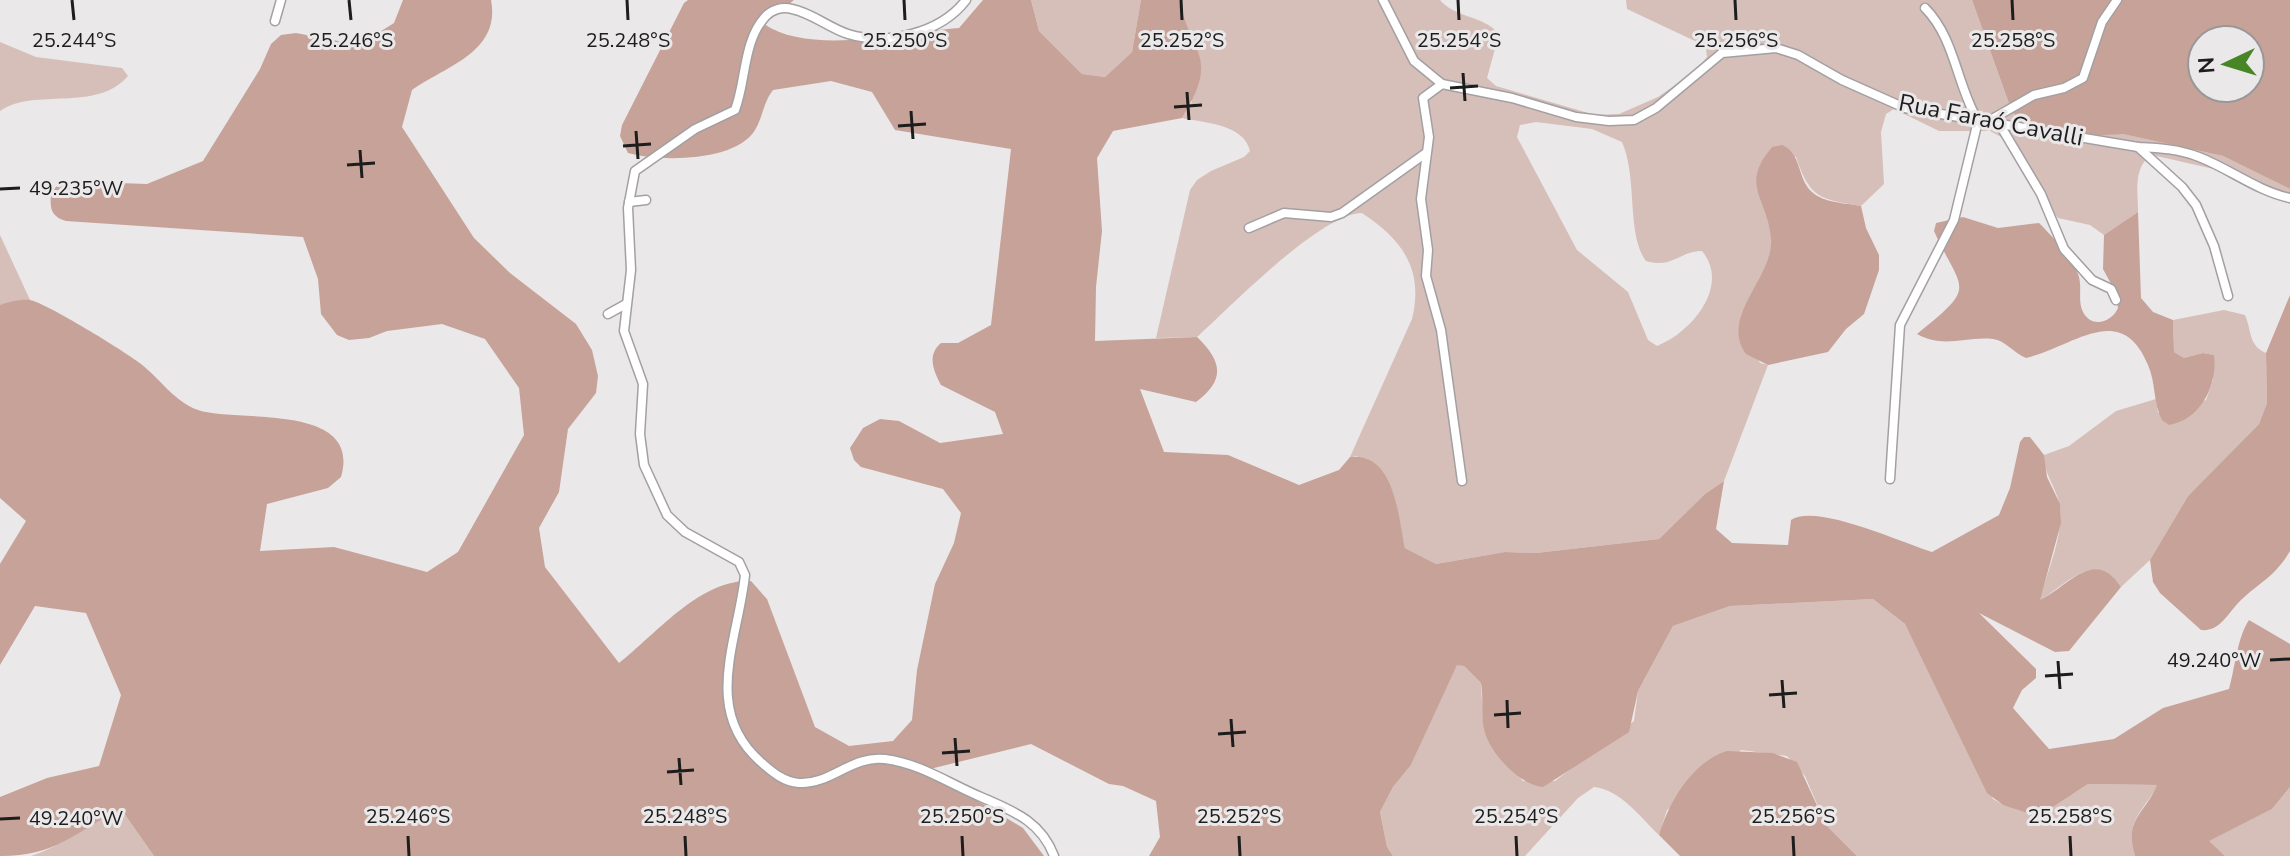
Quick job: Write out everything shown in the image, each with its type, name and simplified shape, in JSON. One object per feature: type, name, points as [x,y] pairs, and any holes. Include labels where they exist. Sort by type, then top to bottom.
[{"type":"street","points":[[275,21],[281,0]]},
{"type":"street","points":[[966,0],[948,19],[932,27],[893,36],[849,34],[793,9],[780,8],[767,14],[752,43],[735,110],[695,129],[635,171],[629,202],[631,270],[624,331],[643,384],[640,434],[647,476],[667,515],[685,532],[739,562],[745,575],[727,682],[728,717],[744,745],[779,776],[798,783],[819,780],[857,761],[884,759],[927,771],[1018,813],[1042,834],[1054,856]]},
{"type":"street","points":[[1383,0],[1414,61],[1442,84],[1423,98],[1429,137],[1421,199],[1428,250],[1426,276],[1441,330],[1462,481]]},
{"type":"street","points":[[1890,479],[1900,325],[1954,220],[1982,122],[2034,95],[2064,88],[2083,78],[2102,22],[2117,0]]},
{"type":"street","points":[[1925,8],[1943,30],[1962,90],[1982,122]]},
{"type":"street","name":"Rua Faraó Cavalli","points":[[1442,84],[1512,98],[1576,117],[1634,120],[1656,108],[1722,53],[1776,48],[1798,55],[1842,80],[1905,108],[2138,147],[2174,149],[2197,156],[2271,194],[2290,198]]},
{"type":"street","points":[[2000,125],[2041,194],[2064,249],[2092,280],[2111,289],[2116,300]]},
{"type":"street","points":[[2138,147],[2182,187],[2196,205],[2214,246],[2228,296]]},
{"type":"street","points":[[1249,228],[1284,213],[1331,217],[1342,213],[1426,153]]},
{"type":"street","points":[[629,202],[646,200]]},
{"type":"street","points":[[608,314],[626,304]]},
{"type":"shaded area","points":[[403,0],[491,0],[492,18],[488,33],[468,56],[412,90],[402,127],[474,238],[510,273],[576,324],[592,350],[598,376],[596,393],[568,429],[559,492],[539,528],[545,567],[619,663],[697,598],[732,583],[751,581],[767,599],[815,727],[849,746],[893,741],[912,720],[917,670],[935,584],[954,543],[961,513],[943,489],[861,467],[854,460],[850,448],[863,428],[880,419],[899,421],[940,443],[1003,434],[995,412],[941,385],[933,358],[941,343],[958,343],[991,325],[1011,149],[895,130],[872,92],[831,81],[773,90],[755,130],[745,141],[732,148],[715,154],[677,158],[628,153],[620,136],[622,125],[684,3],[688,0],[794,0],[764,24],[783,34],[806,39],[859,40],[959,28],[983,0],[1031,0],[1039,31],[1082,74],[1105,77],[1132,52],[1141,0],[1179,0],[1200,57],[1199,81],[1193,97],[1182,118],[1113,131],[1097,158],[1102,231],[1096,287],[1095,341],[1197,337],[1216,362],[1216,378],[1212,386],[1196,402],[1140,389],[1164,452],[1228,455],[1299,485],[1339,470],[1350,457],[1365,458],[1377,465],[1392,489],[1405,548],[1436,564],[1505,552],[1536,553],[1659,539],[1705,494],[1724,481],[1716,529],[1732,543],[1788,545],[1791,520],[1803,516],[1839,520],[1932,552],[1999,515],[2010,488],[2020,442],[2024,437],[2030,437],[2044,455],[2047,477],[2060,504],[2061,523],[2040,600],[2092,570],[2102,570],[2111,575],[2121,587],[2069,651],[2055,652],[1979,613],[2036,669],[2036,678],[2022,690],[2013,708],[2049,749],[2114,739],[2163,708],[2229,689],[2239,644],[2249,620],[2290,644],[2290,787],[2272,809],[2209,841],[2225,856],[2135,856],[2132,843],[2134,825],[2157,785],[2088,784],[2047,811],[2031,814],[2003,805],[1987,793],[1905,624],[1873,599],[1730,606],[1673,626],[1638,691],[1629,732],[1543,787],[1516,775],[1494,750],[1484,727],[1481,683],[1464,666],[1457,665],[1411,765],[1393,787],[1380,812],[1387,847],[1393,856],[1149,856],[1160,837],[1156,801],[1123,786],[1109,784],[1031,744],[926,770],[1023,828],[1044,856],[154,856],[121,809],[64,842],[36,852],[0,856],[0,797],[47,778],[99,766],[121,695],[86,613],[35,606],[0,665],[0,564],[26,521],[0,498],[0,305],[30,300],[39,303],[133,358],[190,407],[215,413],[291,420],[315,426],[333,436],[343,453],[341,477],[328,488],[267,504],[260,551],[334,547],[427,572],[458,552],[524,435],[519,388],[485,339],[442,324],[387,331],[369,338],[349,340],[337,335],[321,314],[318,279],[303,237],[66,221],[52,211],[51,192],[62,181],[147,184],[203,161],[260,69],[271,44],[281,35],[296,33],[359,45],[394,23]]},
{"type":"shaded area","points":[[1031,0],[1141,0],[1132,52],[1105,77],[1082,74],[1039,31]]},
{"type":"shaded area","points":[[1179,0],[1440,0],[1453,10],[1485,23],[1499,34],[1487,78],[1496,86],[1595,115],[1619,114],[1658,97],[1694,72],[1707,57],[1706,49],[1697,42],[1627,9],[1626,0],[1972,0],[2011,109],[2223,156],[2290,189],[2290,200],[2266,195],[2214,169],[2152,155],[2139,173],[2138,212],[2104,235],[2090,225],[2058,218],[2003,138],[1990,131],[1939,131],[1894,109],[1886,114],[1881,132],[1884,184],[1861,206],[1818,194],[1806,181],[1796,157],[1772,147],[1762,162],[1757,187],[1771,234],[1771,248],[1766,267],[1740,324],[1760,363],[1768,365],[1724,481],[1705,494],[1659,539],[1536,553],[1505,552],[1436,564],[1405,548],[1392,491],[1357,456],[1350,457],[1412,319],[1415,301],[1415,286],[1407,258],[1399,245],[1376,223],[1362,213],[1344,217],[1276,264],[1197,337],[1156,338],[1190,190],[1197,180],[1250,151],[1240,135],[1232,130],[1182,118],[1192,102]],"holes":[[[1536,122],[1592,129],[1622,142],[1630,172],[1636,236],[1646,261],[1663,263],[1702,251],[1710,265],[1712,279],[1703,307],[1682,331],[1657,346],[1648,340],[1628,292],[1577,250],[1517,137],[1520,125]]]},
{"type":"shaded area","points":[[1972,0],[2290,0],[2290,189],[2223,156],[2123,134],[2067,137],[2025,128],[2011,109]]},
{"type":"shaded area","points":[[0,42],[36,57],[122,68],[128,76],[115,87],[99,94],[30,101],[0,111]]},
{"type":"shaded area","points":[[1782,145],[1793,154],[1807,187],[1817,196],[1861,206],[1866,228],[1879,255],[1879,270],[1864,314],[1846,329],[1828,352],[1768,365],[1746,354],[1739,340],[1739,326],[1770,253],[1769,225],[1756,183],[1758,172],[1772,147]]},
{"type":"shaded area","points":[[2138,212],[2141,298],[2153,312],[2173,320],[2174,352],[2184,358],[2203,353],[2214,355],[2213,377],[2205,399],[2180,422],[2169,425],[2162,420],[2148,365],[2137,346],[2124,335],[2110,331],[2095,333],[2026,358],[1997,340],[1936,341],[1917,334],[1950,306],[1959,287],[1934,231],[1936,223],[1963,217],[1998,228],[2039,223],[2075,267],[2083,312],[2091,321],[2102,322],[2118,308],[2116,293],[2103,269],[2104,235]]},
{"type":"shaded area","points":[[0,235],[30,300],[0,305]]},
{"type":"shaded area","points":[[2290,295],[2290,551],[2273,573],[2240,601],[2219,625],[2201,630],[2160,593],[2153,582],[2150,560],[2188,496],[2259,424],[2267,403],[2266,353]]},
{"type":"shaded area","points":[[2224,310],[2245,315],[2253,342],[2266,353],[2267,403],[2259,424],[2188,496],[2150,560],[2121,587],[2111,576],[2092,570],[2071,579],[2039,601],[2057,543],[2060,519],[2059,501],[2046,469],[2044,455],[2069,446],[2116,411],[2156,399],[2158,413],[2206,400],[2213,380],[2214,355],[2203,353],[2184,358],[2174,352],[2173,320]]},
{"type":"shaded area","points":[[1873,599],[1905,624],[1993,799],[2003,805],[2047,811],[2088,784],[2158,785],[2133,826],[2135,856],[1857,856],[1826,825],[1805,776],[1787,756],[1741,750],[1667,810],[1659,835],[1613,793],[1594,787],[1578,798],[1525,856],[1393,856],[1387,847],[1380,812],[1393,787],[1411,765],[1457,664],[1464,666],[1481,683],[1483,723],[1493,748],[1523,781],[1555,781],[1634,721],[1638,691],[1673,626],[1730,606]]},
{"type":"shaded area","points":[[1727,751],[1773,753],[1797,762],[1826,825],[1857,856],[1680,856],[1659,835],[1669,810],[1693,774],[1714,756]]},
{"type":"shaded area","points":[[2290,787],[2290,856],[2225,856],[2208,841],[2272,809]]},
{"type":"shaded area","points":[[121,809],[154,856],[31,856],[55,846]]}]
